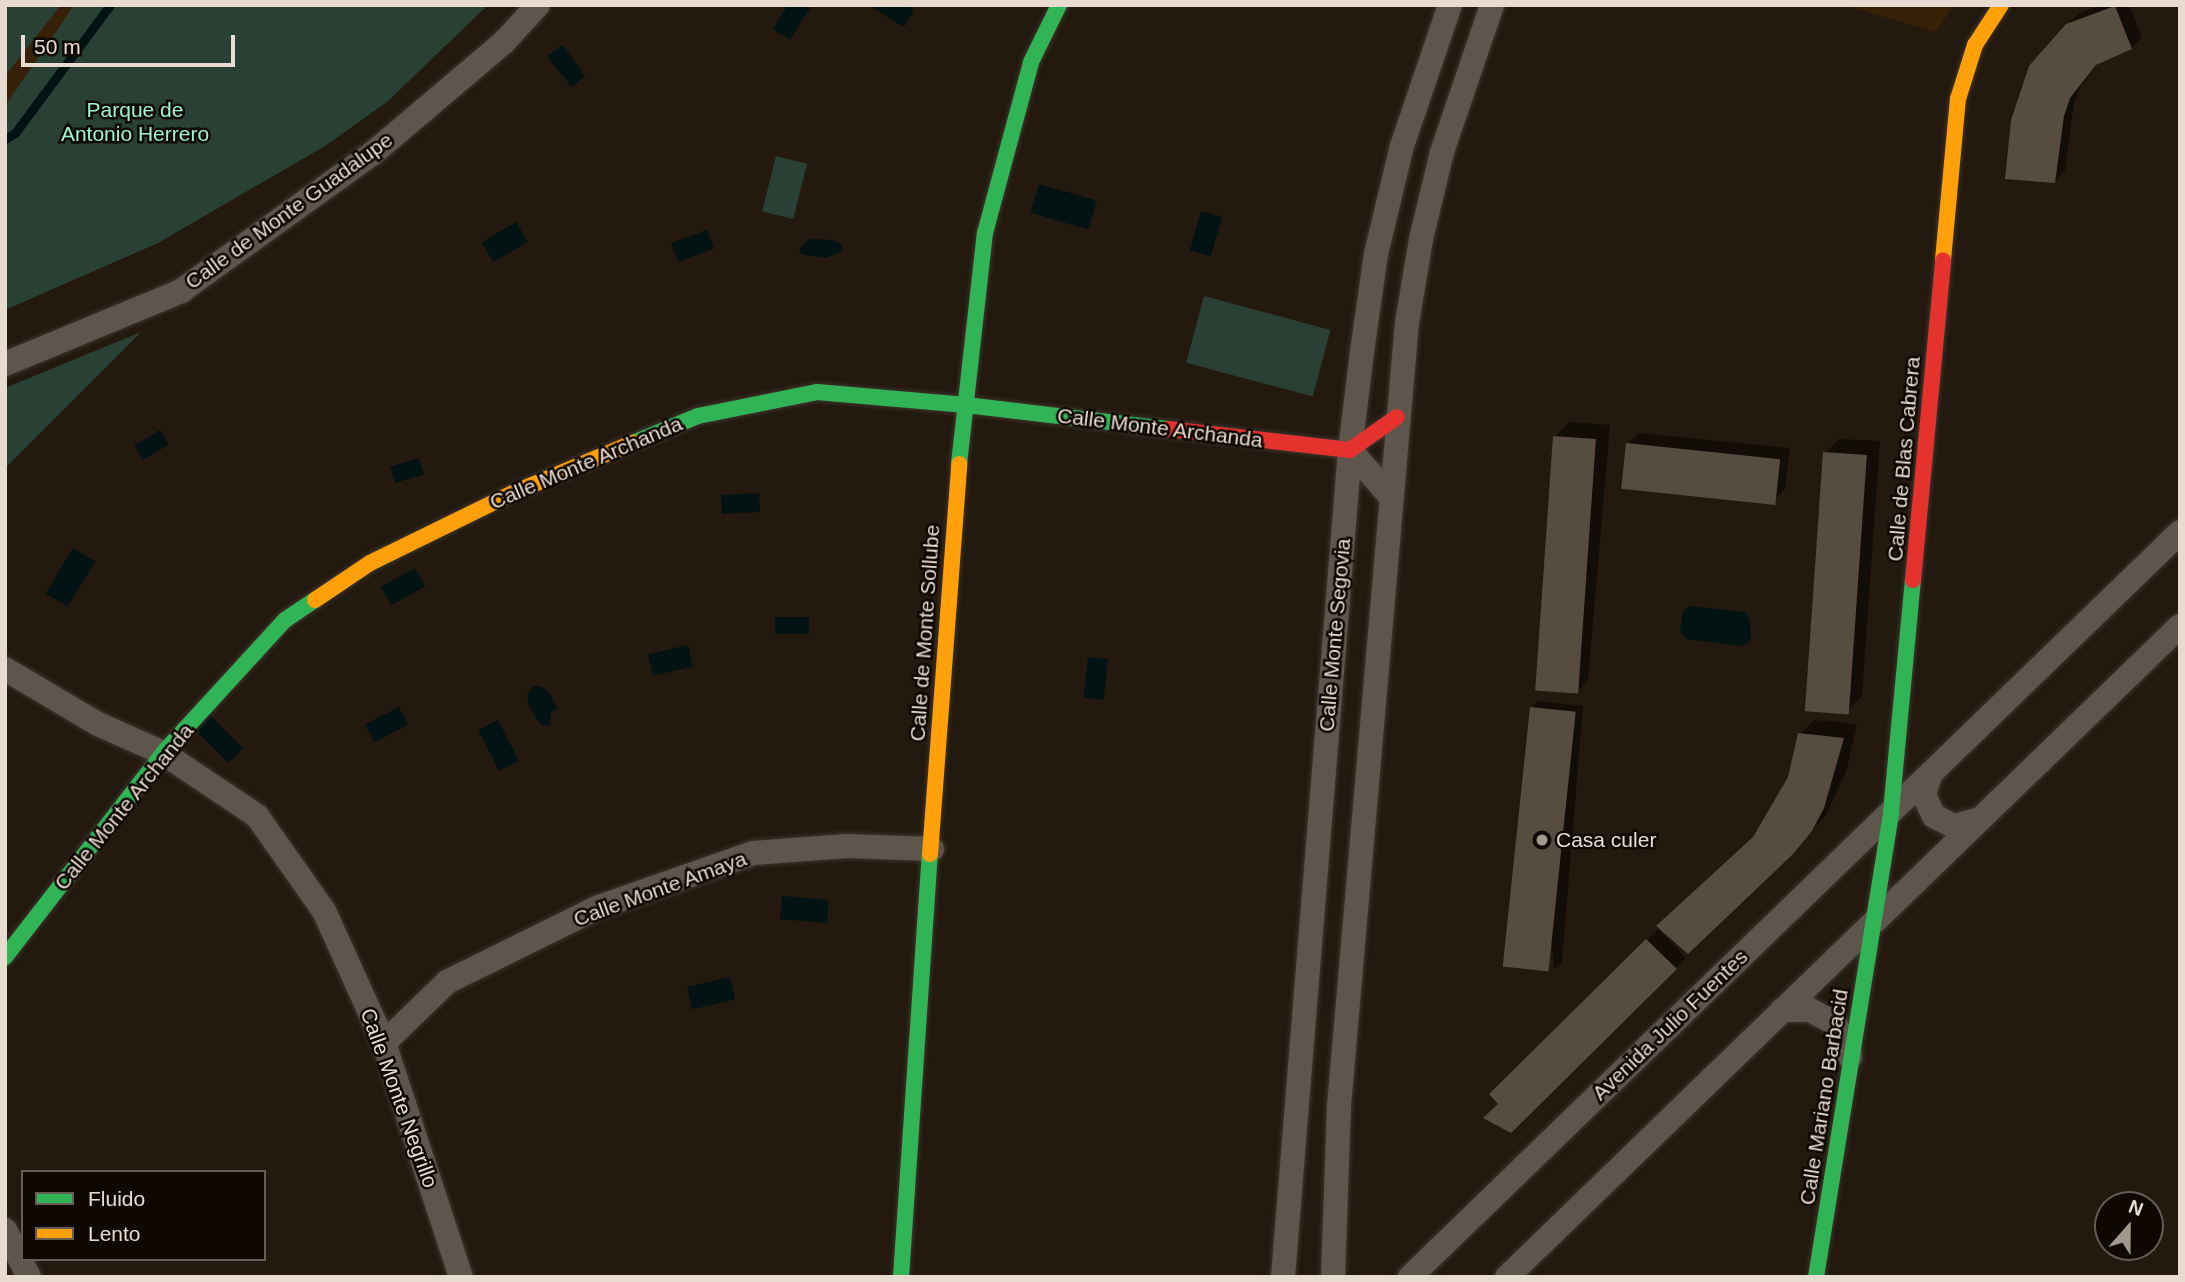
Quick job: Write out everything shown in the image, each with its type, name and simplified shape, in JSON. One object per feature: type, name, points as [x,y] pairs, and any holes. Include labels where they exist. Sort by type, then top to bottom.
[{"type":"street","name":"Calle de Monte Guadalupe","points":[[5,364],[180,290],[372,154],[503,42],[538,5]]},
{"type":"street","name":"Calle de Monte Sollube","points":[[901,1277],[955,495],[985,233],[1031,62],[1059,5]]},
{"type":"street","name":"Calle Monte Segovia","points":[[1283,1277],[1350,450],[1376,254],[1402,146],[1450,5]]},
{"type":"street","name":"Calle Monte Segovia","points":[[1333,1277],[1339,1106],[1407,323],[1421,239],[1442,152],[1492,5]]},
{"type":"street","name":"Calle de Blas Cabrera","points":[[1872,925],[1891,811],[1958,99],[1975,45],[2001,5]]},
{"type":"street","name":"Calle Monte Archanda","points":[[5,957],[163,753],[285,620],[370,563],[514,492],[698,416],[817,392],[965,405],[1350,450]]},
{"type":"street","points":[[1391,497],[1350,450],[1397,417]]},
{"type":"street","name":"Avenida Julio Fuentes","points":[[1410,1277],[2180,532]]},
{"type":"street","points":[[1507,1277],[2180,626]]},
{"type":"street","name":"Calle Monte Negrillo","points":[[5,670],[98,724],[163,753],[257,816],[324,911],[384,1043],[461,1277]]},
{"type":"street","points":[[1931,773],[1924,795],[1934,816],[1954,826],[1976,821]]},
{"type":"street","name":"Calle Monte Amaya","points":[[384,1043],[447,982],[612,903],[754,853],[847,846],[932,849]]},
{"type":"street","name":"Calle Mariano Barbacid","points":[[1816,1277],[1851,1073],[1872,925]]},
{"type":"street","points":[[1782,1010],[1810,1010],[1834,1023],[1849,1046],[1851,1073]]},
{"type":"street","points":[[5,1230],[29,1277]]},
{"type":"shaded area","points":[[5,5],[74,5],[5,106]]},
{"type":"shaded area","points":[[788,5],[812,5],[790,40],[773,29]]},
{"type":"shaded area","points":[[906,5],[914,10],[904,27],[870,6]]},
{"type":"shaded area","points":[[1843,5],[1954,5],[1936,32]]},
{"type":"shaded area","points":[[563,45],[585,76],[572,87],[547,56]]},
{"type":"shaded area","points":[[1039,184],[1097,201],[1088,229],[1031,213]]},
{"type":"shaded area","points":[[1201,211],[1222,217],[1211,256],[1190,250]]},
{"type":"shaded area","points":[[516,222],[528,242],[494,262],[482,243]]},
{"type":"shaded area","points":[[707,230],[714,249],[678,262],[671,243]]},
{"type":"shaded area","points":[[810,239],[833,240],[842,245],[841,252],[826,258],[802,254],[799,249]]},
{"type":"shaded area","points":[[160,430],[169,445],[143,460],[134,445]]},
{"type":"shaded area","points":[[419,458],[424,474],[395,483],[390,467]]},
{"type":"shaded area","points":[[759,493],[760,512],[722,514],[721,495]]},
{"type":"shaded area","points":[[73,548],[95,561],[68,607],[46,593]]},
{"type":"shaded area","points":[[415,568],[425,586],[391,605],[381,587]]},
{"type":"shaded area","points":[[1690,606],[1746,612],[1750,622],[1751,641],[1742,646],[1686,639],[1680,632],[1683,611]]},
{"type":"shaded area","points":[[775,617],[809,617],[809,634],[775,634]]},
{"type":"shaded area","points":[[688,645],[693,666],[653,676],[648,654]]},
{"type":"shaded area","points":[[1088,657],[1108,659],[1104,700],[1084,698]]},
{"type":"shaded area","points":[[533,685],[542,687],[551,695],[557,709],[551,712],[550,726],[541,725],[531,710],[527,696]]},
{"type":"shaded area","points":[[399,707],[408,725],[374,742],[365,724]]},
{"type":"shaded area","points":[[210,715],[243,748],[228,763],[195,730]]},
{"type":"shaded area","points":[[498,720],[519,761],[499,771],[478,730]]},
{"type":"shaded area","points":[[782,896],[829,900],[827,923],[780,919]]},
{"type":"shaded area","points":[[730,977],[735,999],[692,1009],[687,987]]},
{"type":"green space","points":[[5,5],[61,5],[5,76]]},
{"type":"green space","name":"Parque de Antonio Herrero","points":[[74,5],[488,5],[387,102],[325,146],[158,243],[5,310],[5,106]]},
{"type":"green space","points":[[776,156],[807,164],[793,219],[762,211]]},
{"type":"green space","points":[[1204,296],[1331,330],[1313,397],[1186,363]]},
{"type":"green space","points":[[141,332],[5,468],[5,388]]},
{"type":"building","points":[[2115,6],[2132,49],[2096,65],[2070,98],[2064,116],[2055,183],[2005,179],[2011,120],[2029,66],[2066,24]]},
{"type":"building","points":[[1553,436],[1596,439],[1578,693],[1535,690]]},
{"type":"building","points":[[1626,443],[1780,459],[1775,505],[1621,489]]},
{"type":"building","points":[[1823,452],[1867,455],[1849,714],[1805,711]]},
{"type":"building","name":"Casa culer","points":[[1530,707],[1576,712],[1548,971],[1503,967]]},
{"type":"building","points":[[1798,733],[1844,738],[1824,808],[1812,831],[1793,854],[1688,954],[1656,926],[1753,837],[1788,777]]},
{"type":"building","points":[[1646,939],[1677,969],[1511,1133],[1483,1118],[1498,1104],[1489,1094]]},
{"type":"waterway","points":[[5,139],[15,133],[110,5]]},
{"type":"traffic: fast","points":[[959,464],[985,233],[1031,62],[1059,5]]},
{"type":"traffic: fast","points":[[633,443],[698,416],[817,392],[966,405],[1168,429]]},
{"type":"traffic: fast","points":[[1816,1277],[1891,812],[1913,580]]},
{"type":"traffic: fast","points":[[5,957],[163,753],[285,620],[315,600]]},
{"type":"traffic: fast","points":[[901,1277],[930,854]]},
{"type":"traffic: slow","points":[[1943,260],[1958,99],[1975,45],[2001,5]]},
{"type":"traffic: slow","points":[[315,600],[370,563],[515,492],[633,443]]},
{"type":"traffic: slow","points":[[930,854],[959,464]]},
{"type":"traffic: jam","points":[[1913,580],[1943,260]]},
{"type":"traffic: jam","points":[[1168,429],[1350,450],[1397,417]]},
{"type":"place","name":"Casa culer","points":[[1542,840]]}]
